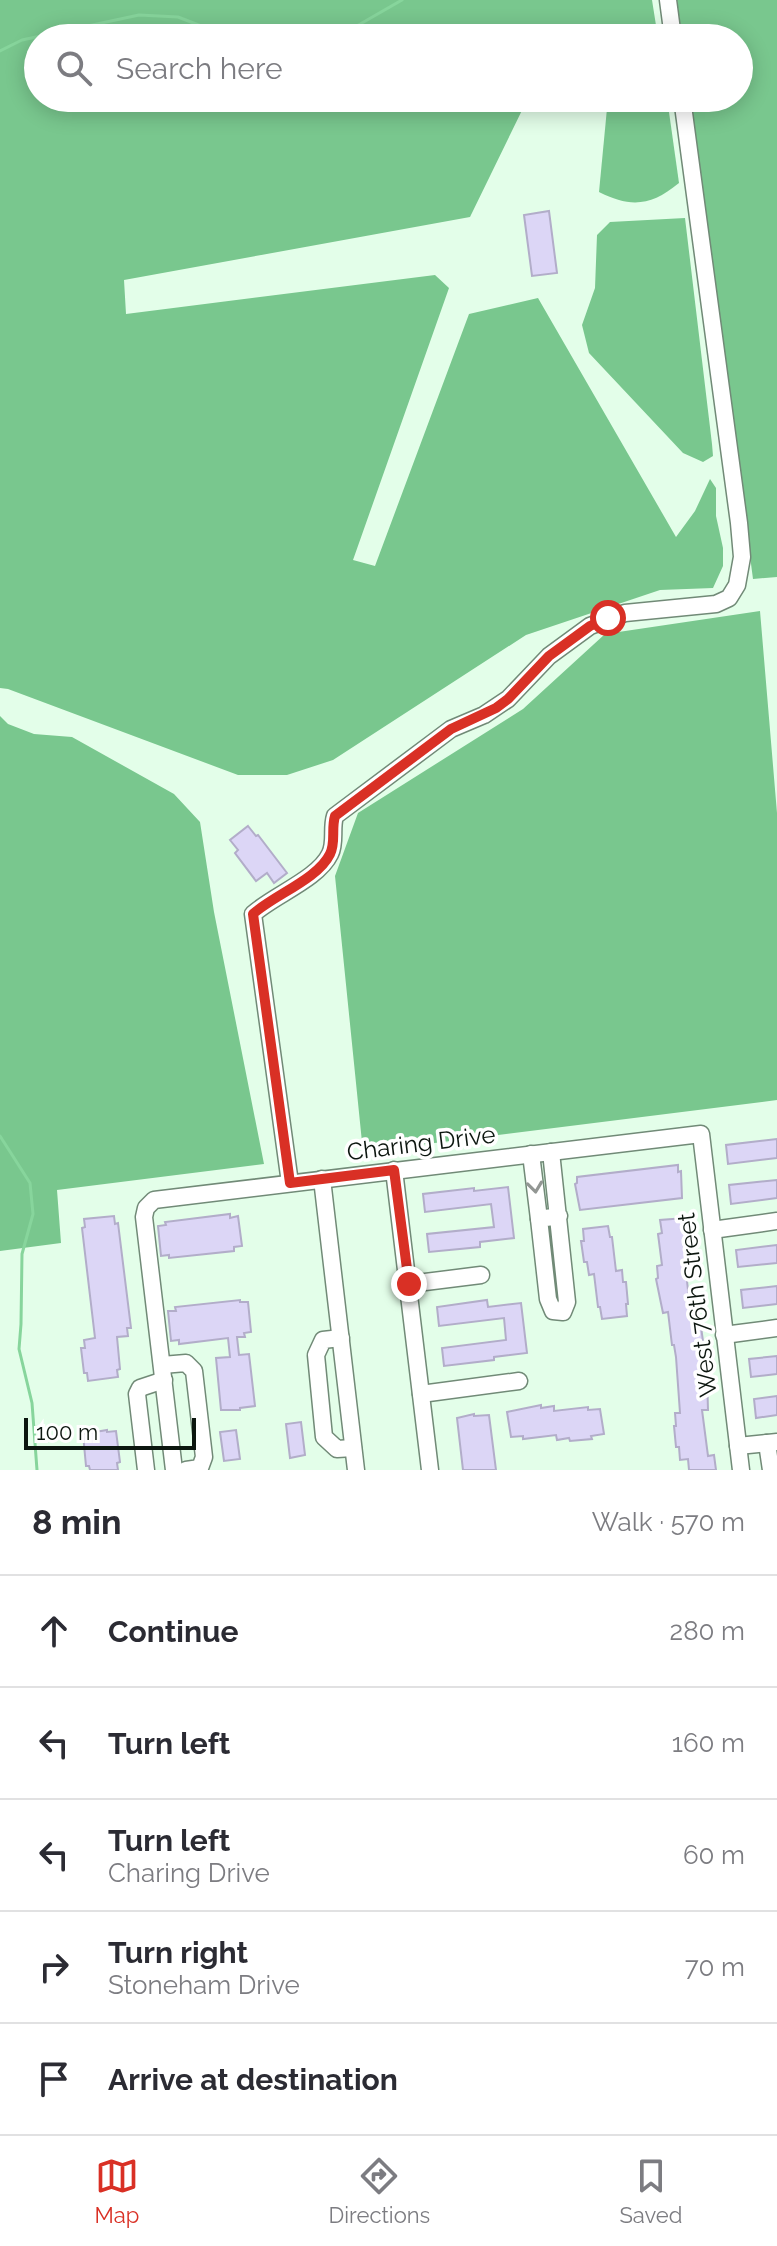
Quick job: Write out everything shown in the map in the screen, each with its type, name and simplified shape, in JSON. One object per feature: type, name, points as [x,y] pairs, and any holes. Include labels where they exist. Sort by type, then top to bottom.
[{"type":"street","points":[[668,0],[671,24]]},
{"type":"street","points":[[290,1183],[253,914],[324,864],[331,852],[335,816],[451,729],[484,715],[508,699],[549,656],[582,631],[625,613],[716,604],[729,598],[737,585],[742,557],[739,523],[684,112]]},
{"type":"street","name":"Charing Drive","points":[[163,1372],[144,1217],[148,1204],[160,1198],[701,1134]]},
{"type":"street","name":"West 76th Street","points":[[701,1134],[741,1470]]},
{"type":"street","points":[[531,1154],[548,1299],[557,1313],[563,1312],[567,1302],[551,1152]]},
{"type":"street","points":[[394,1170],[430,1470]]},
{"type":"street","points":[[322,1179],[356,1470]]},
{"type":"street","points":[[539,1219],[559,1216]]},
{"type":"street","points":[[712,1230],[777,1221]]},
{"type":"street","points":[[409,1284],[481,1275]]},
{"type":"street","points":[[724,1335],[777,1328]]},
{"type":"street","points":[[341,1338],[323,1340],[316,1355],[324,1437],[337,1449],[353,1448]]},
{"type":"street","points":[[146,1470],[137,1394],[140,1388],[163,1372],[186,1363],[194,1371],[204,1457],[200,1468],[186,1470]]},
{"type":"street","points":[[163,1372],[174,1470]]},
{"type":"street","points":[[421,1394],[519,1381]]},
{"type":"street","points":[[738,1446],[772,1442],[771,1470]]},
{"type":"green space","points":[[0,0],[652,0],[656,24],[24,24],[24,112],[521,112],[470,217],[124,280],[126,314],[435,275],[449,288],[353,560],[375,566],[469,314],[538,298],[676,537],[695,511],[710,479],[716,488],[716,516],[723,548],[723,566],[713,588],[660,590],[526,635],[333,760],[287,775],[238,775],[0,688]]},
{"type":"green space","points":[[677,0],[777,0],[777,577],[753,579],[692,112],[753,112],[753,24],[680,24]]},
{"type":"green space","points":[[607,112],[669,112],[679,183],[659,196],[640,202],[621,201],[599,192]]},
{"type":"green space","points":[[685,218],[713,456],[703,462],[683,453],[589,353],[582,325],[595,288],[597,235],[610,222]]},
{"type":"green space","points":[[760,611],[777,813],[777,1100],[363,1152],[335,876],[358,813],[523,709],[605,634]]},
{"type":"green space","points":[[0,716],[8,724],[34,734],[72,737],[174,794],[200,822],[214,912],[264,1164],[57,1190],[61,1243],[0,1251]]},
{"type":"building","points":[[549,211],[557,273],[532,276],[524,215]]},
{"type":"building","points":[[248,826],[287,873],[274,883],[267,873],[256,881],[235,853],[238,850],[230,840]]},
{"type":"building","points":[[777,1139],[777,1158],[728,1164],[726,1145]]},
{"type":"building","points":[[678,1165],[682,1198],[580,1210],[575,1184],[577,1177]]},
{"type":"building","points":[[777,1180],[777,1198],[731,1204],[729,1185]]},
{"type":"building","points":[[508,1187],[514,1238],[480,1242],[480,1247],[429,1252],[427,1234],[494,1227],[491,1204],[425,1212],[423,1194]]},
{"type":"building","points":[[230,1214],[230,1218],[238,1216],[242,1246],[234,1247],[234,1251],[169,1258],[169,1255],[161,1256],[158,1226],[166,1225],[165,1222]]},
{"type":"building","points":[[114,1216],[115,1224],[118,1223],[131,1328],[127,1328],[128,1336],[117,1337],[118,1377],[88,1381],[81,1348],[85,1348],[84,1340],[95,1338],[82,1228],[85,1227],[84,1219]]},
{"type":"building","points":[[685,1218],[692,1250],[689,1250],[691,1262],[685,1263],[690,1308],[696,1307],[697,1320],[700,1320],[704,1376],[707,1375],[708,1410],[702,1410],[708,1456],[714,1455],[716,1470],[689,1470],[688,1459],[680,1460],[679,1447],[676,1447],[675,1413],[680,1413],[676,1357],[668,1312],[663,1313],[656,1279],[657,1266],[662,1265],[658,1234],[662,1233],[660,1220]]},
{"type":"building","points":[[608,1226],[616,1271],[622,1270],[623,1282],[626,1282],[628,1304],[627,1316],[602,1319],[594,1274],[589,1275],[581,1241],[584,1241],[583,1229]]},
{"type":"building","points":[[777,1245],[777,1263],[738,1267],[736,1250]]},
{"type":"building","points":[[777,1286],[777,1304],[743,1308],[741,1290]]},
{"type":"building","points":[[240,1300],[248,1302],[251,1332],[244,1333],[245,1337],[237,1337],[239,1355],[249,1354],[255,1406],[221,1410],[216,1358],[230,1357],[228,1338],[179,1344],[179,1340],[171,1341],[168,1311],[176,1311],[175,1307]]},
{"type":"building","points":[[487,1300],[488,1307],[521,1303],[527,1353],[444,1366],[442,1348],[506,1340],[504,1318],[439,1326],[437,1307]]},
{"type":"building","points":[[777,1356],[777,1374],[751,1377],[749,1359]]},
{"type":"building","points":[[777,1396],[777,1415],[756,1418],[754,1399]]},
{"type":"building","points":[[541,1405],[541,1408],[554,1406],[554,1411],[588,1407],[588,1410],[600,1409],[604,1434],[591,1436],[592,1439],[570,1441],[569,1438],[557,1440],[556,1435],[523,1439],[523,1436],[511,1437],[507,1412]]},
{"type":"building","points":[[489,1415],[496,1470],[463,1470],[457,1418]]},
{"type":"building","points":[[301,1422],[305,1455],[290,1458],[286,1424]]},
{"type":"building","points":[[236,1430],[240,1459],[224,1461],[220,1432]]},
{"type":"building","points":[[116,1431],[120,1462],[117,1463],[118,1470],[90,1470],[86,1466],[83,1434]]},
{"type":"waterway","points":[[360,24],[402,0]]},
{"type":"waterway","points":[[97,24],[139,15],[178,17],[196,24]]},
{"type":"waterway","points":[[0,51],[24,40]]},
{"type":"waterway","points":[[0,1136],[30,1183],[33,1214],[22,1254],[19,1349],[32,1403],[37,1470]]},
{"type":"route","points":[[409,1284],[394,1170],[290,1183],[253,914],[324,864],[331,852],[335,816],[451,729],[496,708],[549,656],[574,636],[608,618]]}]
